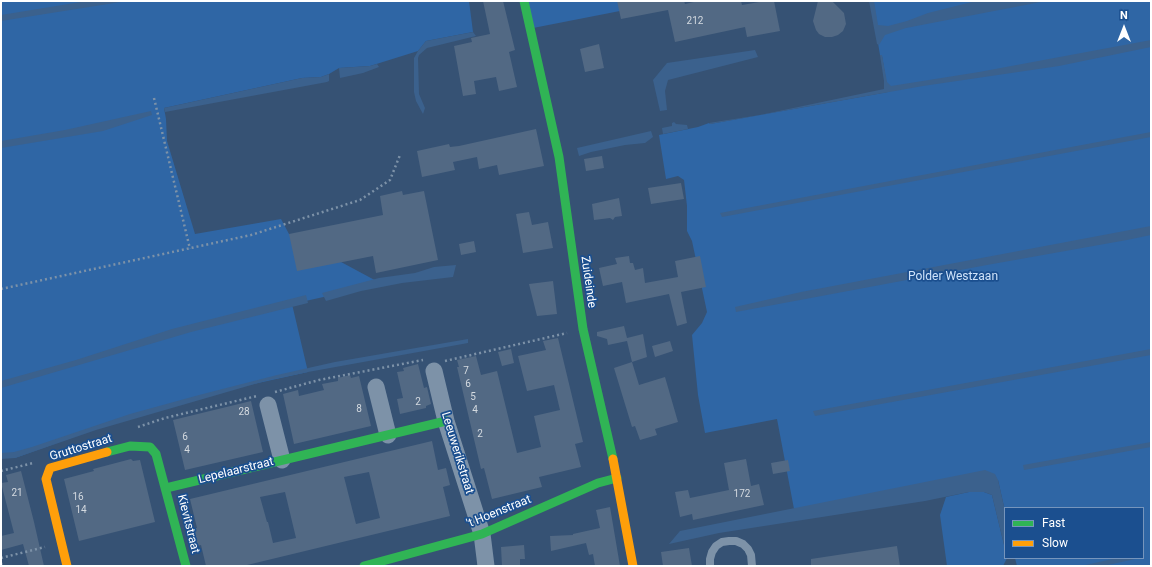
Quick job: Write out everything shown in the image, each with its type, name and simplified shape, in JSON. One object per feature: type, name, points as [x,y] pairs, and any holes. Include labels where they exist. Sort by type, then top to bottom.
[{"type":"street","name":"Zuideinde","points":[[524,1],[559,157],[583,329],[617,478],[633,566]]},
{"type":"street","name":"Leeuwerikstraat","points":[[433,364],[446,422],[482,534],[486,566]]},
{"type":"street","points":[[376,387],[388,435]]},
{"type":"street","name":"Lepelaarstraat","points":[[266,398],[282,460]]},
{"type":"street","name":"Lepelaarstraat","points":[[166,488],[446,422]]},
{"type":"street","name":"Gruttostraat","points":[[67,566],[46,479],[50,468],[130,446],[150,446],[156,454],[166,488]]},
{"type":"street","name":"'t Hoenstraat","points":[[364,566],[482,534],[598,483],[617,478]]},
{"type":"street","name":"Kievitstraat","points":[[166,488],[186,566]]},
{"type":"lane","points":[[710,566],[710,558],[716,546],[722,542],[736,541],[743,544],[748,549],[751,555],[752,566]]},
{"type":"path","points":[[154,98],[190,249]]},
{"type":"path","points":[[1,289],[251,235],[360,200],[390,180],[400,155]]},
{"type":"path","points":[[138,428],[165,418],[266,398],[319,380],[433,364],[583,329]]},
{"type":"path","points":[[1,472],[37,462]]},
{"type":"path","points":[[1,558],[61,543]]},
{"type":"green space","points":[[1,1],[469,1],[473,32],[426,41],[418,51],[370,66],[339,68],[321,77],[302,78],[164,108],[167,141],[195,234],[281,219],[289,234],[382,284],[292,304],[308,372],[249,385],[127,418],[15,458],[1,458]]},
{"type":"green space","points":[[528,1],[671,1],[533,28]]},
{"type":"green space","name":"Polder Westzaan","points":[[871,1],[1151,1],[1151,566],[1017,566],[1015,559],[1144,559],[1144,507],[1004,507],[998,480],[794,509],[777,419],[705,433],[698,395],[692,335],[702,323],[707,312],[692,241],[687,231],[687,206],[684,180],[678,176],[666,179],[659,135],[698,127],[709,123],[888,92],[882,56],[880,55]]},
{"type":"green space","points":[[969,492],[984,492],[992,495],[1004,545],[1004,559],[1006,559],[1003,566],[947,566],[940,515],[946,497]]},
{"type":"shaded area","points":[[87,1],[127,1],[1,21],[1,15]]},
{"type":"shaded area","points":[[869,1],[874,1],[878,25],[888,26],[928,13],[976,1],[1046,1],[906,28],[885,35],[879,45],[877,44]]},
{"type":"shaded area","points":[[473,32],[476,36],[427,48],[419,55],[419,94],[425,108],[423,114],[416,101],[414,92],[414,58],[418,51],[426,41]]},
{"type":"shaded area","points":[[1151,40],[1151,47],[1059,66],[923,86],[710,124],[709,123],[760,115],[884,89],[880,55],[882,55],[887,82],[891,86],[979,72]]},
{"type":"shaded area","points":[[755,50],[758,57],[668,80],[665,91],[667,110],[660,111],[653,80],[667,63]]},
{"type":"shaded area","points":[[377,64],[379,67],[363,73],[340,78],[339,68],[370,66]]},
{"type":"shaded area","points":[[329,74],[329,81],[327,82],[165,112],[164,108],[302,78],[321,77]]},
{"type":"shaded area","points":[[151,111],[152,115],[103,131],[1,148],[1,141],[65,130]]},
{"type":"shaded area","points":[[674,122],[676,124],[687,125],[688,129],[663,134],[662,128],[672,126],[672,123]]},
{"type":"shaded area","points":[[651,131],[653,137],[645,143],[625,145],[579,156],[577,148]]},
{"type":"shaded area","points":[[1151,132],[1151,137],[722,217],[720,213]]},
{"type":"shaded area","points":[[1151,226],[1151,235],[1127,240],[736,312],[735,307],[801,292]]},
{"type":"shaded area","points":[[456,265],[453,277],[402,283],[361,291],[326,301],[322,293],[379,278],[415,273],[434,267]]},
{"type":"shaded area","points":[[306,295],[308,303],[191,332],[1,388],[1,381],[76,360],[172,329]]},
{"type":"shaded area","points":[[468,339],[468,343],[265,381],[96,430],[15,458],[1,459],[1,453],[14,452],[32,447],[130,414],[199,395],[335,362]]},
{"type":"shaded area","points":[[1151,349],[1151,355],[815,416],[813,411]]},
{"type":"shaded area","points":[[1151,442],[1151,447],[1024,470],[1023,465]]},
{"type":"shaded area","points":[[985,470],[995,474],[998,480],[1004,507],[1004,545],[992,495],[984,492],[969,492],[925,501],[719,533],[669,544],[680,531]]},
{"type":"shaded area","points":[[1112,559],[1135,559],[1103,566],[1081,566]]},
{"type":"building","points":[[483,1],[503,1],[515,50],[509,52],[517,87],[499,91],[496,77],[474,81],[476,94],[463,96],[454,46],[472,42],[471,38],[490,34]]},
{"type":"building","points":[[617,1],[684,1],[685,4],[698,1],[741,1],[742,5],[774,1],[780,31],[747,37],[745,27],[675,42],[668,10],[621,19]]},
{"type":"building","points":[[818,1],[832,1],[844,13],[846,24],[843,31],[838,35],[825,37],[819,34],[816,30],[813,21]]},
{"type":"building","points":[[599,44],[604,68],[585,72],[580,49]]},
{"type":"building","points":[[536,129],[544,166],[499,175],[497,165],[479,169],[477,157],[453,162],[455,170],[422,177],[417,151],[449,144],[450,147],[459,146]]},
{"type":"building","points":[[602,156],[604,168],[586,171],[584,159]]},
{"type":"building","points":[[681,183],[684,199],[651,204],[648,188]]},
{"type":"building","points":[[402,191],[403,195],[424,191],[438,260],[376,273],[373,256],[297,271],[289,234],[383,215],[380,196]]},
{"type":"building","points":[[619,198],[622,216],[615,217],[613,220],[610,218],[594,220],[592,204]]},
{"type":"building","points":[[529,212],[532,225],[548,222],[553,248],[523,253],[516,214]]},
{"type":"building","points":[[474,241],[476,252],[461,255],[459,244]]},
{"type":"building","points":[[629,256],[630,263],[633,263],[635,270],[643,268],[645,283],[678,277],[675,261],[700,256],[706,287],[681,292],[687,323],[677,326],[669,294],[626,303],[622,282],[603,286],[599,268],[617,264],[615,258]]},
{"type":"building","points":[[553,281],[557,314],[537,316],[529,284]]},
{"type":"building","points":[[624,326],[627,338],[643,334],[647,357],[632,362],[627,341],[608,345],[607,339],[597,336],[597,332]]},
{"type":"building","points":[[558,338],[583,442],[575,444],[581,467],[539,477],[542,487],[492,499],[484,468],[481,469],[457,367],[459,367],[457,360],[476,356],[481,375],[497,371],[517,453],[541,447],[534,416],[560,410],[554,385],[527,391],[518,356],[546,350],[543,341]]},
{"type":"building","points":[[670,341],[673,351],[655,357],[652,346]]},
{"type":"building","points":[[511,349],[514,363],[502,366],[498,352]]},
{"type":"building","points":[[632,362],[639,385],[665,377],[678,422],[655,429],[657,435],[640,440],[635,426],[632,427],[614,368]]},
{"type":"building","points":[[418,364],[424,388],[427,387],[431,404],[426,406],[426,408],[400,414],[397,399],[403,398],[397,372],[404,371],[403,368]]},
{"type":"building","points":[[350,375],[351,378],[359,376],[371,426],[294,444],[283,394],[298,390],[299,396],[324,390],[322,384],[338,381],[338,378]]},
{"type":"building","points":[[251,401],[263,452],[185,470],[173,420]]},
{"type":"building","points":[[432,441],[438,470],[446,468],[450,485],[443,487],[450,516],[243,566],[206,566],[201,545],[194,547],[190,529],[197,528],[190,499]],"holes":[[[369,472],[380,518],[356,524],[344,477]],[[285,492],[296,538],[273,543],[260,497]]]},
{"type":"building","points":[[131,459],[133,461],[140,460],[155,522],[79,541],[64,479],[94,471],[93,469]]},
{"type":"building","points":[[746,459],[751,486],[759,484],[764,505],[693,520],[692,514],[680,517],[675,492],[688,490],[690,498],[729,490],[724,463]]},
{"type":"building","points":[[788,460],[790,471],[773,474],[771,463]]},
{"type":"building","points":[[21,471],[44,566],[29,566],[23,544],[1,550],[1,536],[14,533],[1,483],[8,482],[6,475]]},
{"type":"building","points":[[610,507],[620,566],[595,566],[593,554],[589,555],[586,543],[551,551],[550,536],[573,535],[600,528],[596,510]]},
{"type":"building","points":[[524,545],[525,559],[520,559],[520,566],[502,566],[501,547]]},
{"type":"building","points":[[897,546],[900,566],[811,566],[811,559]]},
{"type":"building","points":[[689,548],[692,566],[663,566],[661,552]]},
{"type":"traffic: fast","points":[[524,1],[559,157],[583,329],[613,459]]},
{"type":"traffic: fast","points":[[166,488],[446,421]]},
{"type":"traffic: fast","points":[[107,452],[130,446],[150,447],[156,454],[186,566]]},
{"type":"traffic: fast","points":[[364,566],[482,534],[598,483],[617,478]]},
{"type":"traffic: slow","points":[[67,566],[46,479],[50,468],[107,452]]},
{"type":"traffic: slow","points":[[613,459],[633,566]]}]
